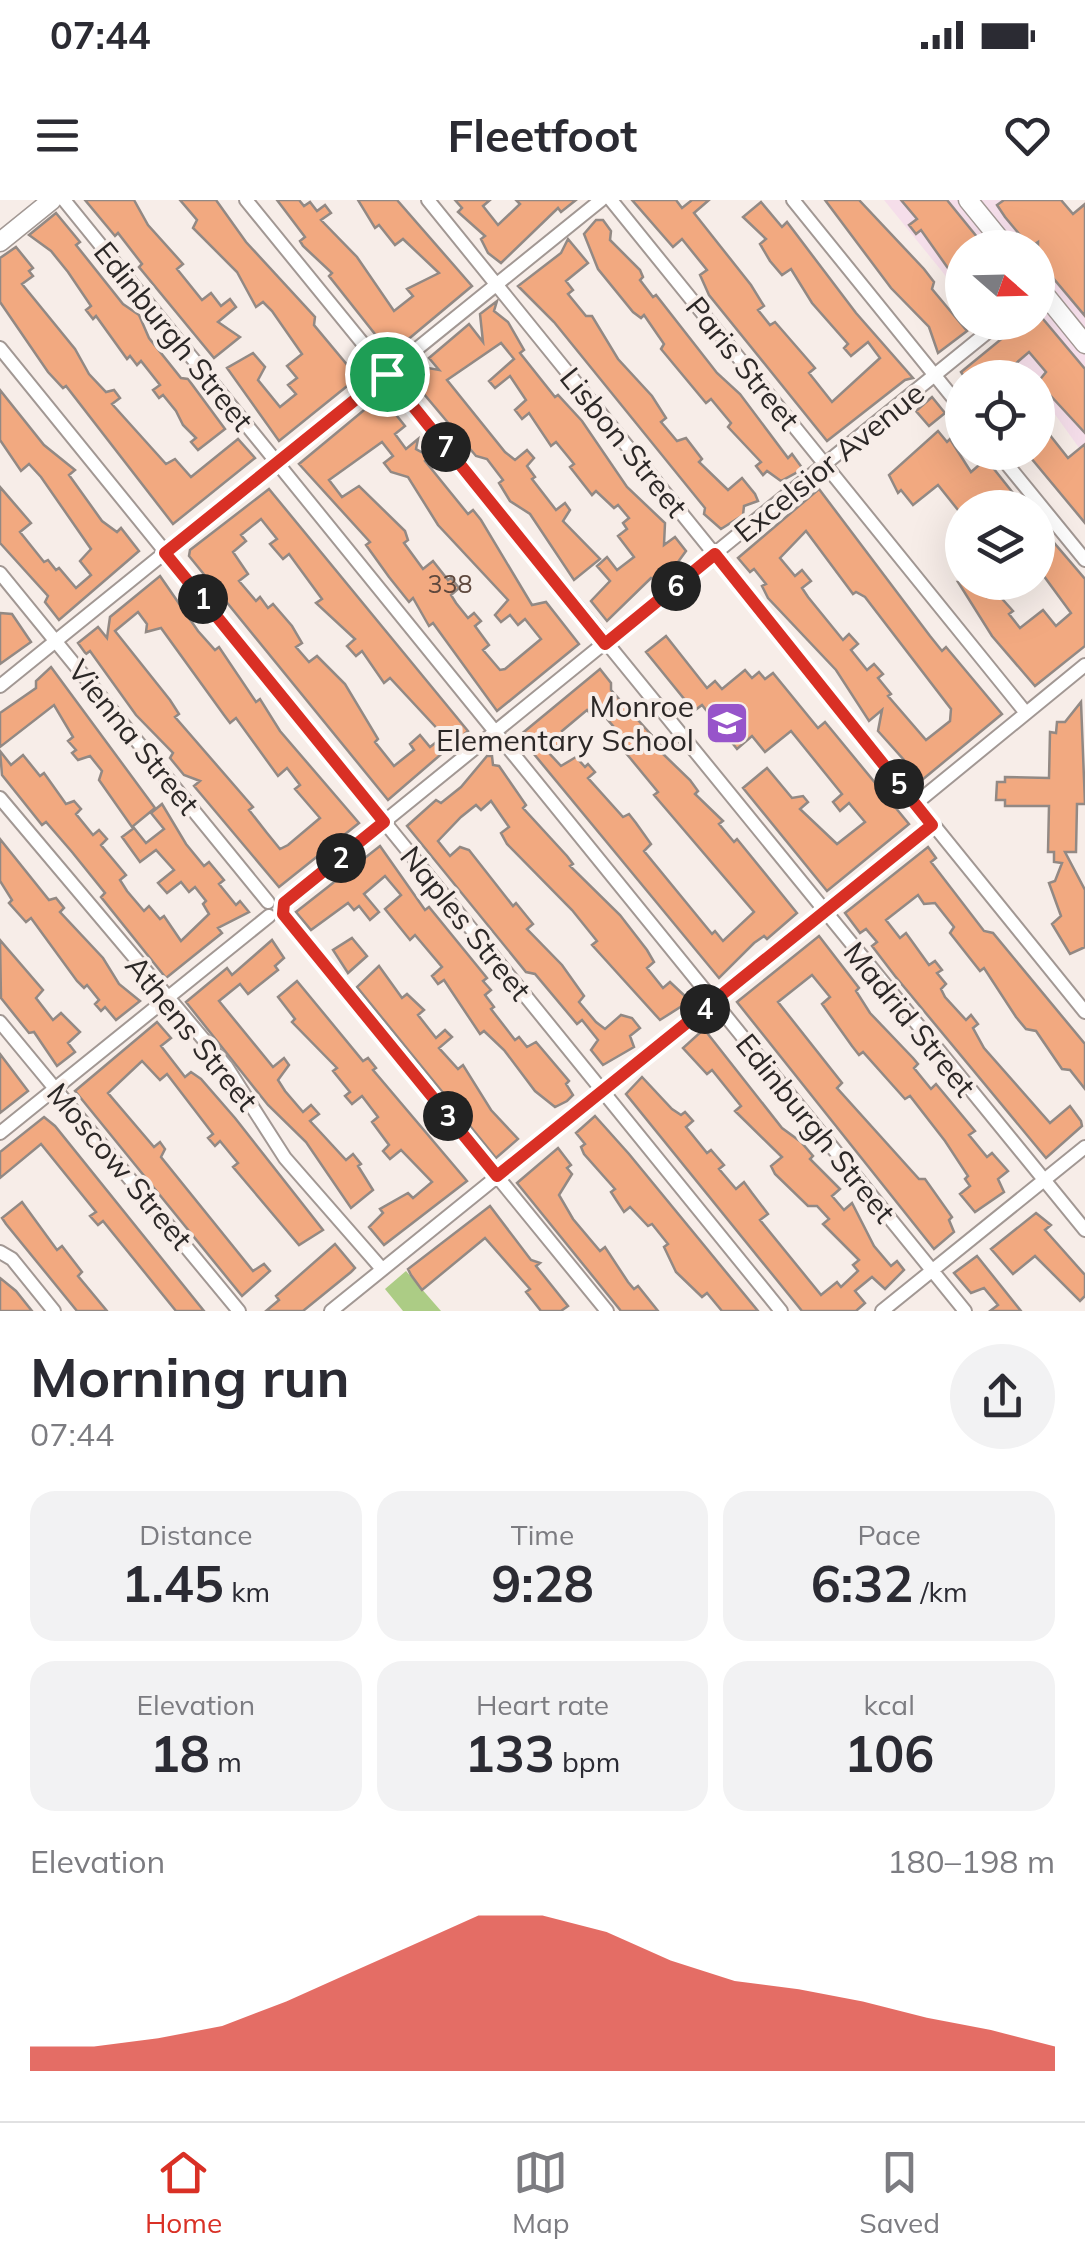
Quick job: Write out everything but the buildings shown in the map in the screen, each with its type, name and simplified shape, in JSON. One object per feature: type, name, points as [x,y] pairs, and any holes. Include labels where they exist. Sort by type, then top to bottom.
[{"type":"main road","points":[[0,242],[52,200]]},
{"type":"main road","points":[[976,202],[995,230]]},
{"type":"main road","points":[[1055,308],[1085,344]]},
{"type":"street","name":"Edinburgh Street","points":[[64,200],[964,1311]]},
{"type":"street","name":"Madrid Street","points":[[246,200],[1085,1230]]},
{"type":"street","name":"Lisbon Street","points":[[428,200],[1085,1012]]},
{"type":"street","points":[[0,686],[601,200]]},
{"type":"street","name":"Paris Street","points":[[611,200],[1026,713]]},
{"type":"street","points":[[793,200],[945,389]]},
{"type":"street","name":"Excelsior Avenue","points":[[0,1133],[978,340]]},
{"type":"street","name":"Naples Street","points":[[0,348],[782,1311]]},
{"type":"street","points":[[1012,470],[1085,560]]},
{"type":"street","name":"Vienna Street","points":[[0,573],[606,1311]]},
{"type":"street","points":[[915,804],[1085,665]]},
{"type":"street","name":"Athens Street","points":[[0,798],[226,1066],[285,1158],[382,1270]]},
{"type":"street","points":[[331,1311],[932,825]]},
{"type":"street","name":"Moscow Street","points":[[0,1022],[239,1311]]},
{"type":"street","points":[[882,1311],[1085,1147]]},
{"type":"street","points":[[0,1252],[12,1259],[54,1311]]},
{"type":"shaded area","points":[[884,200],[1059,200],[1085,231],[1085,456],[1055,415],[1055,360],[1013,360],[998,340],[1055,340],[1055,230],[945,230],[945,275]]},
{"type":"green space","points":[[406,1271],[441,1311],[403,1311],[385,1289]]},
{"type":"place","name":"Monroe Elementary School","points":[[727,723]]},
{"type":"route","points":[[387,374],[605,644],[715,554],[932,825],[497,1176],[283,914],[284,903],[384,822],[165,553],[387,374]]}]
